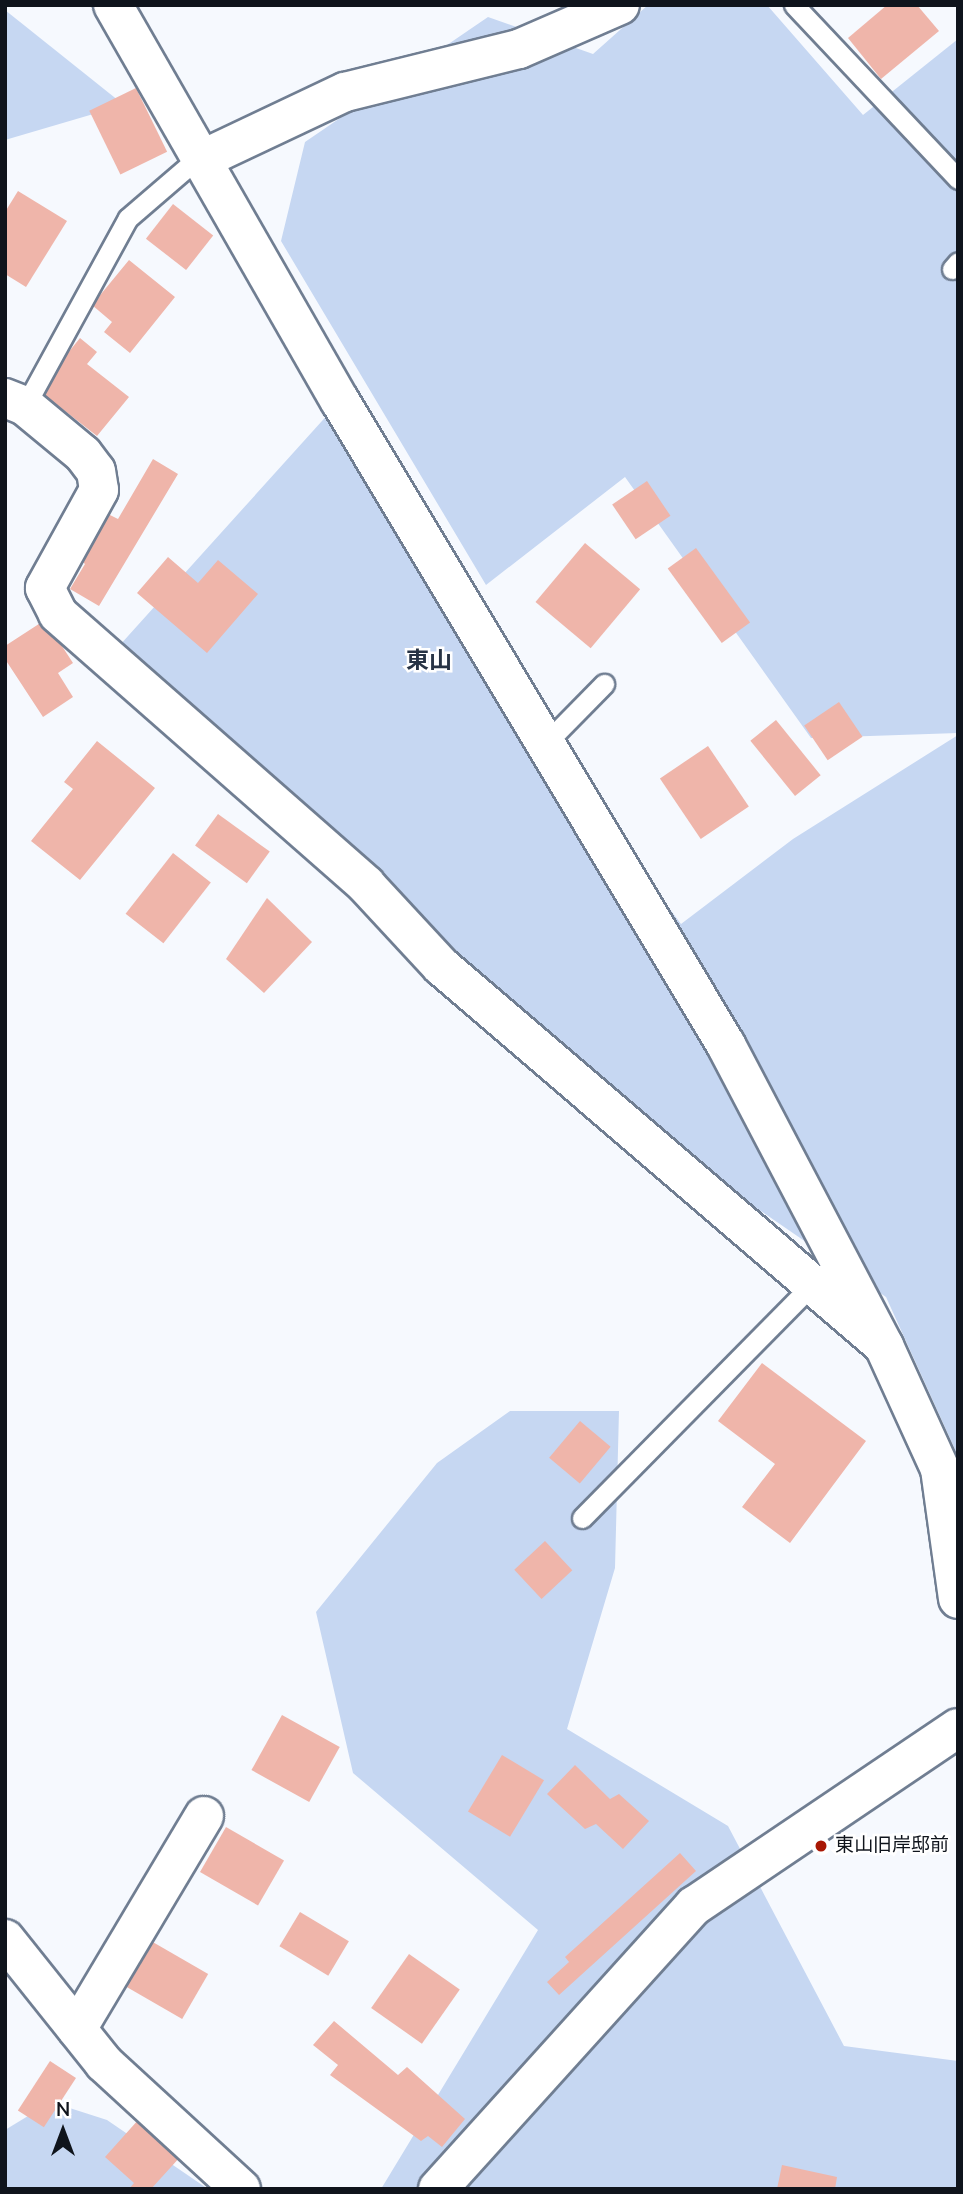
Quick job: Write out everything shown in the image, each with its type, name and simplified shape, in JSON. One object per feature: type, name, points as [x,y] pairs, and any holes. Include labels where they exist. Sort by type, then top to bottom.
[{"type":"street","points":[[113,5],[340,401],[726,1045],[884,1346],[940,1469],[958,1599]]},
{"type":"street","points":[[202,158],[345,92],[519,49],[620,5]]},
{"type":"street","points":[[15,402],[83,454],[96,471],[99,490],[45,588],[58,614],[357,876],[441,966],[884,1346]]},
{"type":"street","points":[[438,2189],[694,1906],[958,1728]]},
{"type":"street","points":[[77,2029],[204,1816]]},
{"type":"street","points":[[5,1939],[104,2063],[222,2182]]},
{"type":"lane","points":[[794,5],[958,179]]},
{"type":"lane","points":[[15,402],[128,218],[202,158]]},
{"type":"lane","points":[[545,743],[604,684]]},
{"type":"lane","points":[[582,1518],[812,1285]]},
{"type":"shaded area","points":[[648,5],[767,5],[863,115],[958,39],[958,733],[811,738],[625,477],[486,585],[281,241],[305,142],[488,17],[593,54]]},
{"type":"shaded area","points":[[5,10],[124,105],[5,140]]},
{"type":"shaded area","points":[[340,401],[546,743],[681,924],[793,839],[958,735],[958,1456],[886,1297],[602,1102],[110,656]]},
{"type":"shaded area","points":[[510,1411],[619,1411],[615,1568],[567,1729],[728,1826],[844,2046],[958,2061],[958,2189],[381,2189],[538,1930],[353,1773],[316,1612],[437,1463]]},
{"type":"shaded area","points":[[51,2102],[107,2120],[208,2189],[5,2189],[5,2130]]},
{"type":"building","points":[[887,5],[917,5],[939,31],[881,79],[848,38]]},
{"type":"building","points":[[136,88],[167,152],[120,175],[89,111]]},
{"type":"building","points":[[18,191],[67,221],[26,287],[5,274],[5,212]]},
{"type":"building","points":[[173,204],[213,235],[186,270],[146,239]]},
{"type":"building","points":[[129,260],[175,297],[130,353],[104,332],[112,322],[92,305]]},
{"type":"building","points":[[80,338],[97,352],[87,364],[129,397],[97,436],[38,390]]},
{"type":"building","points":[[153,459],[178,474],[99,606],[70,589],[85,564],[79,558],[106,513],[118,519]]},
{"type":"building","points":[[647,481],[670,516],[636,539],[612,504]]},
{"type":"building","points":[[585,543],[640,589],[591,648],[536,602]]},
{"type":"building","points":[[696,548],[750,622],[722,643],[668,569]]},
{"type":"building","points":[[168,557],[198,583],[218,560],[258,594],[207,653],[137,593]]},
{"type":"building","points":[[45,620],[73,663],[58,673],[73,697],[43,717],[5,659],[5,646]]},
{"type":"building","points":[[839,702],[862,737],[828,760],[804,725]]},
{"type":"building","points":[[776,720],[821,775],[795,796],[750,741]]},
{"type":"building","points":[[97,741],[155,788],[80,880],[31,841],[73,789],[64,782]]},
{"type":"building","points":[[708,746],[749,807],[701,839],[660,778]]},
{"type":"building","points":[[218,814],[270,852],[247,883],[195,846]]},
{"type":"building","points":[[173,853],[211,883],[163,943],[126,914]]},
{"type":"building","points":[[267,898],[312,942],[264,993],[226,959]]},
{"type":"building","points":[[762,1363],[866,1441],[790,1543],[742,1507],[775,1464],[718,1421]]},
{"type":"building","points":[[580,1421],[611,1447],[580,1483],[549,1458]]},
{"type":"building","points":[[545,1541],[572,1570],[542,1599],[514,1570]]},
{"type":"building","points":[[282,1715],[340,1747],[309,1802],[251,1770]]},
{"type":"building","points":[[502,1755],[544,1780],[510,1837],[468,1812]]},
{"type":"building","points":[[575,1765],[610,1799],[619,1794],[649,1821],[623,1849],[596,1824],[585,1829],[547,1794]]},
{"type":"building","points":[[226,1827],[284,1860],[258,1906],[200,1872]]},
{"type":"building","points":[[680,1853],[696,1871],[559,1995],[547,1982],[569,1962],[565,1957]]},
{"type":"building","points":[[300,1912],[349,1941],[328,1976],[279,1946]]},
{"type":"building","points":[[151,1941],[208,1974],[182,2019],[125,1986]]},
{"type":"building","points":[[409,1954],[460,1990],[422,2044],[371,2008]]},
{"type":"building","points":[[334,2021],[398,2075],[407,2067],[465,2119],[442,2147],[428,2136],[421,2141],[330,2075],[338,2065],[313,2045]]},
{"type":"building","points":[[50,2061],[76,2078],[44,2127],[18,2110]]},
{"type":"building","points":[[139,2119],[181,2156],[151,2189],[129,2189],[134,2183],[105,2157]]},
{"type":"building","points":[[782,2165],[837,2177],[835,2189],[777,2189]]},
{"type":"place","name":"東山旧岸邸前","points":[[821,1846]]},
{"type":"district","name":"東山","points":[[429,661]]}]
